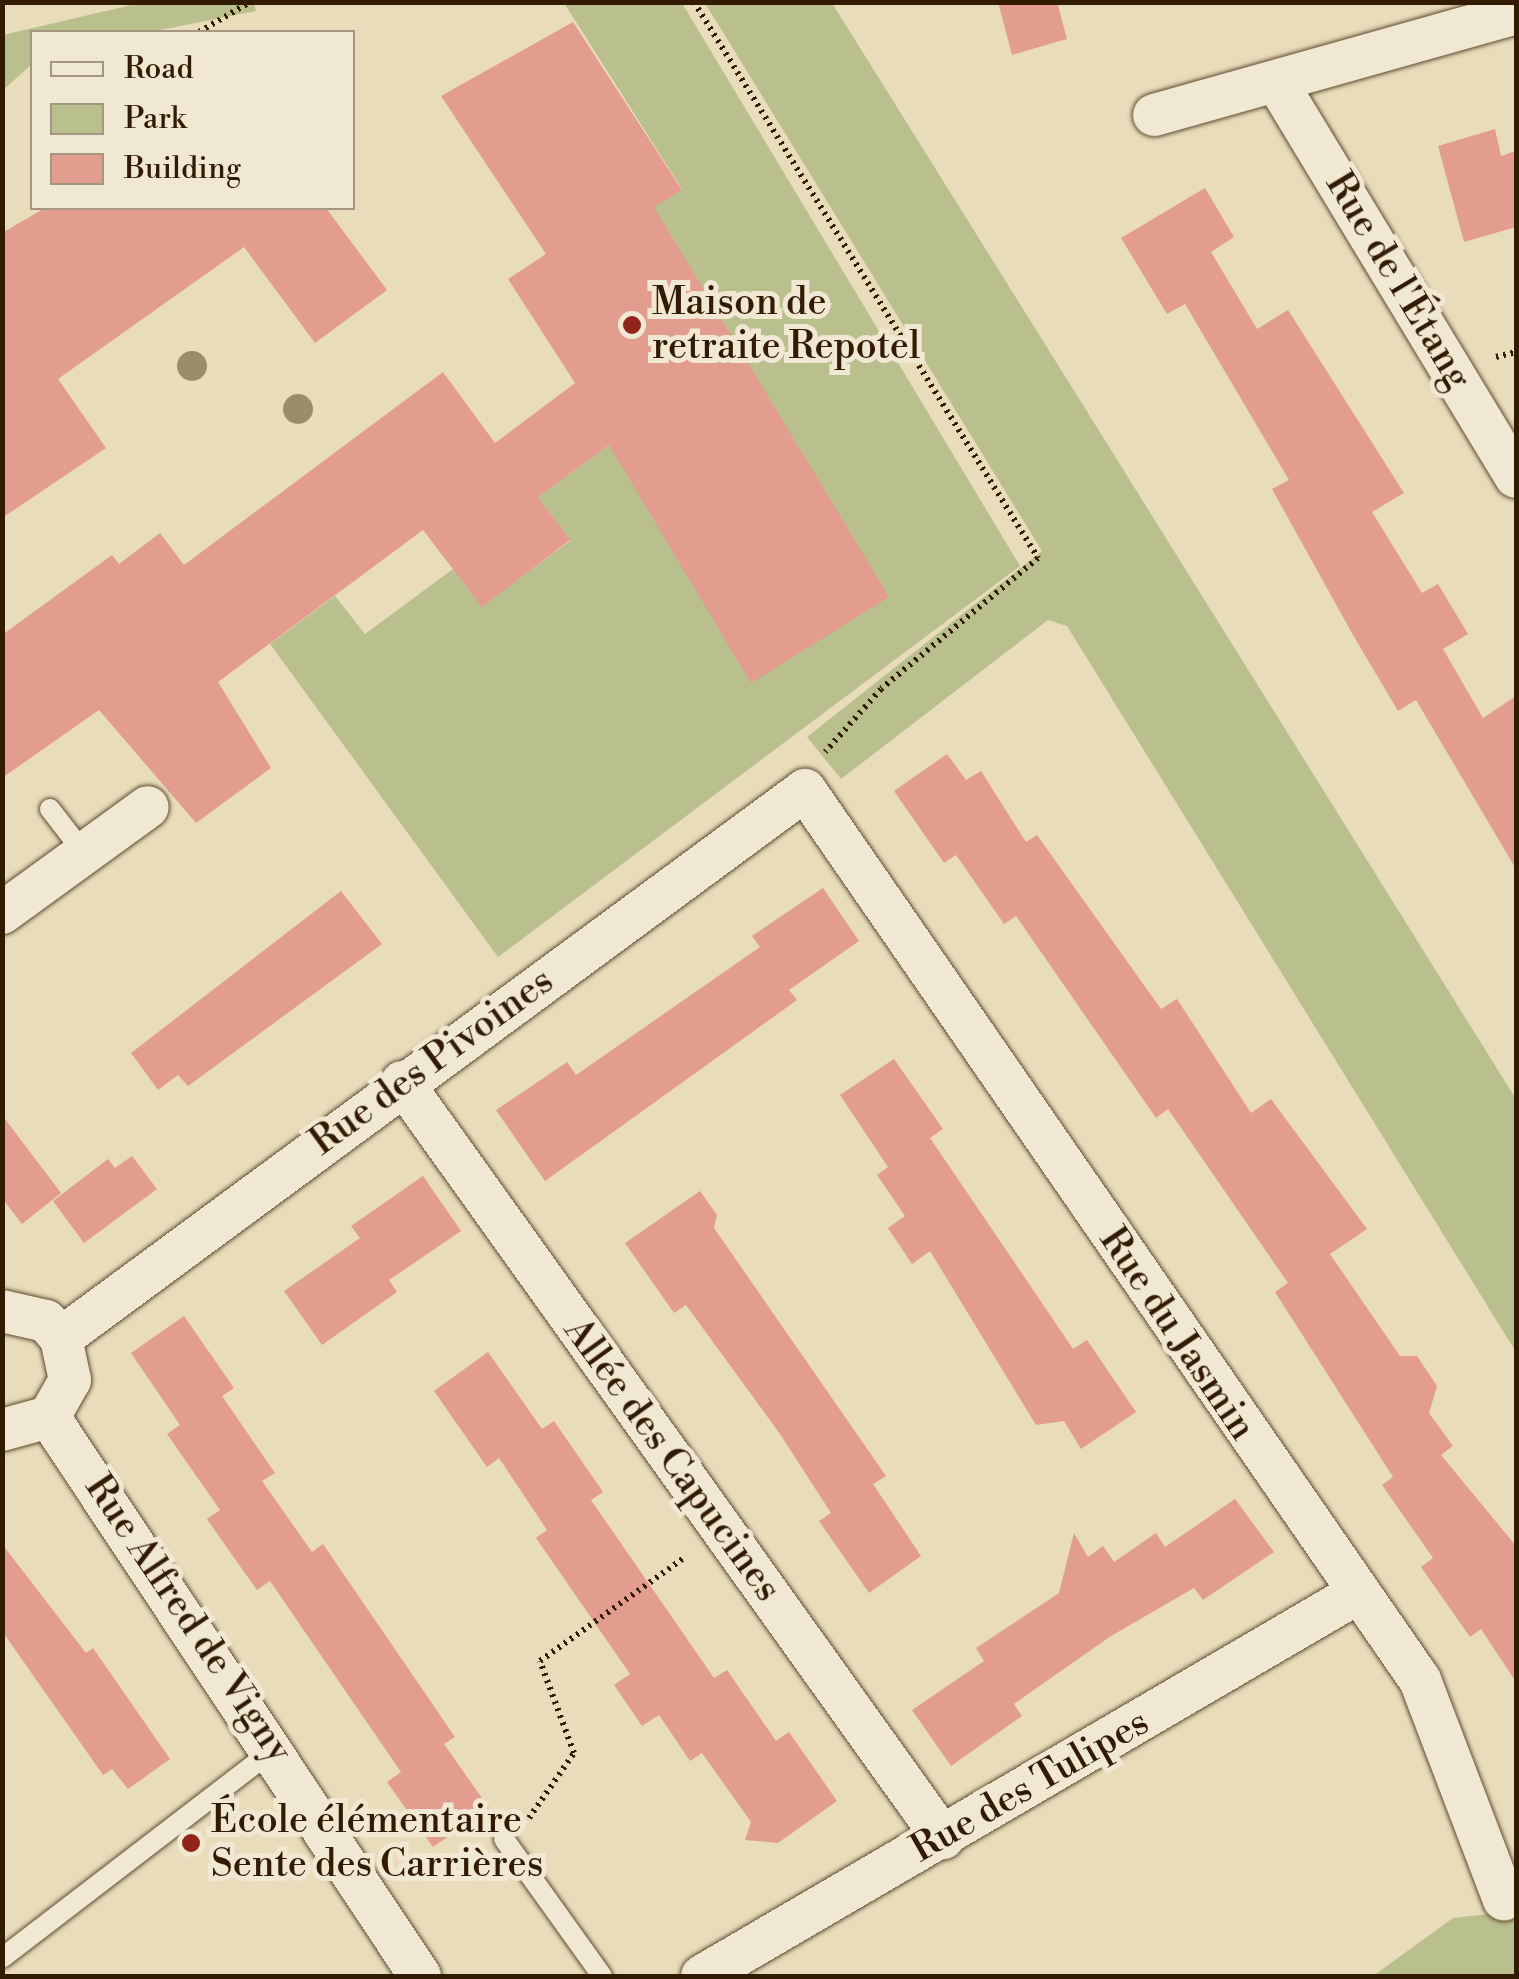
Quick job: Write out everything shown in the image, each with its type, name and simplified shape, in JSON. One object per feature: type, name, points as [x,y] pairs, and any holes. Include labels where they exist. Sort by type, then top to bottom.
[{"type":"street","points":[[1154,115],[1280,86],[1516,13]]},
{"type":"street","name":"Rue de l'Étang","points":[[1280,86],[1516,476]]},
{"type":"street","name":"Rue des Pivoines","points":[[61,1338],[810,778]]},
{"type":"street","name":"Rue du Jasmin","points":[[810,778],[1356,1594],[1420,1680],[1504,1900]]},
{"type":"street","points":[[2,914],[148,807]]},
{"type":"street","name":"Allée des Capucines","points":[[402,1082],[942,1838]]},
{"type":"street","points":[[2,1310],[36,1316],[61,1338],[70,1380],[49,1417],[2,1430]]},
{"type":"street","name":"Rue Alfred de Vigny","points":[[49,1417],[274,1748],[420,1976]]},
{"type":"street","name":"Rue des Tulipes","points":[[702,1976],[1356,1594]]},
{"type":"lane","points":[[50,809],[84,854]]},
{"type":"lane","points":[[2,1958],[274,1748]]},
{"type":"lane","points":[[504,1839],[602,1976]]},
{"type":"path","points":[[202,30],[250,2]]},
{"type":"path","points":[[694,2],[1038,558],[881,690],[810,778]]},
{"type":"path","points":[[504,1839],[546,1803],[574,1754],[540,1661],[722,1530]]},
{"type":"green space","points":[[140,3],[254,3],[256,11],[160,30],[30,30],[30,66],[3,90],[3,35]]},
{"type":"green space","points":[[564,3],[682,3],[1020,566],[498,957],[270,644],[335,596],[365,634],[453,569],[482,606],[570,541],[538,497],[609,445],[654,207],[682,189]]},
{"type":"green space","points":[[705,3],[832,3],[1516,1099],[1516,1352],[1067,626],[1048,620],[841,779],[807,737],[1042,551]]},
{"type":"green space","points":[[1516,1911],[1516,1976],[1373,1976],[1453,1918]]},
{"type":"building","points":[[998,2],[1057,2],[1067,39],[1012,55]]},
{"type":"building","name":"Maison de retraite Repotel","points":[[573,22],[682,190],[654,207],[889,597],[751,683],[609,445],[538,497],[570,540],[482,607],[423,530],[218,682],[271,768],[196,823],[99,710],[2,778],[2,635],[112,555],[119,564],[160,533],[184,565],[443,372],[495,443],[575,383],[508,279],[546,254],[441,96]]},
{"type":"building","points":[[1495,129],[1501,156],[1516,151],[1516,227],[1464,242],[1438,146]]},
{"type":"building","points":[[1205,188],[1234,237],[1211,252],[1257,329],[1288,310],[1404,493],[1372,512],[1422,593],[1438,584],[1468,634],[1443,649],[1483,718],[1516,696],[1516,869],[1416,700],[1398,711],[1353,635],[1272,489],[1289,480],[1185,304],[1167,314],[1121,238]]},
{"type":"building","points":[[42,210],[327,210],[387,290],[315,343],[244,247],[58,379],[106,448],[2,518],[2,233]]},
{"type":"building","points":[[947,754],[966,780],[981,771],[1026,842],[1037,835],[1161,1009],[1177,999],[1251,1113],[1271,1099],[1367,1229],[1330,1254],[1400,1356],[1417,1356],[1437,1386],[1429,1413],[1453,1446],[1441,1455],[1516,1546],[1516,1682],[1481,1629],[1470,1637],[1421,1567],[1433,1558],[1382,1485],[1393,1477],[1275,1292],[1288,1283],[1168,1109],[1156,1118],[1016,916],[1004,924],[956,855],[944,863],[894,791]]},
{"type":"building","points":[[823,888],[859,941],[789,990],[797,1000],[545,1181],[496,1110],[567,1062],[576,1075],[760,947],[752,936]]},
{"type":"building","points":[[341,891],[382,944],[188,1086],[178,1075],[158,1090],[131,1053]]},
{"type":"building","points":[[894,1059],[943,1129],[930,1138],[1073,1349],[1087,1340],[1136,1412],[1081,1449],[1064,1421],[1036,1425],[930,1251],[912,1264],[888,1228],[905,1216],[877,1175],[888,1167],[840,1095]]},
{"type":"building","points":[[2,1115],[61,1193],[22,1224],[2,1198]]},
{"type":"building","points":[[132,1156],[157,1189],[84,1243],[53,1201],[108,1159],[115,1168]]},
{"type":"building","points":[[423,1176],[461,1231],[389,1280],[397,1292],[322,1345],[284,1291],[360,1238],[351,1226]]},
{"type":"building","points":[[700,1191],[717,1215],[714,1228],[886,1476],[873,1484],[921,1556],[869,1593],[819,1521],[831,1513],[780,1434],[686,1305],[674,1313],[625,1243]]},
{"type":"building","points":[[184,1316],[234,1388],[222,1396],[275,1473],[262,1481],[312,1552],[323,1544],[455,1737],[444,1744],[489,1808],[433,1847],[387,1782],[401,1772],[270,1581],[257,1590],[207,1519],[220,1510],[167,1434],[180,1425],[131,1353]]},
{"type":"building","points":[[488,1352],[542,1429],[554,1421],[603,1492],[591,1500],[714,1678],[727,1670],[776,1741],[789,1732],[837,1801],[778,1843],[745,1840],[751,1822],[702,1753],[690,1761],[659,1715],[642,1726],[614,1685],[630,1674],[536,1538],[547,1530],[499,1458],[487,1467],[434,1391]]},
{"type":"building","points":[[1235,1499],[1274,1552],[1203,1600],[1194,1588],[1111,1636],[1014,1704],[1022,1716],[951,1766],[912,1710],[984,1661],[976,1648],[1059,1593],[1074,1533],[1088,1557],[1103,1546],[1114,1562],[1156,1533],[1165,1547]]},
{"type":"building","points":[[2,1544],[86,1653],[93,1648],[170,1759],[128,1789],[112,1769],[103,1775],[2,1631]]},
{"type":"place","name":"Maison de retraite Repotel","points":[[632,325]]},
{"type":"place","name":"École élémentaire Sente des Carrières","points":[[191,1843]]}]
